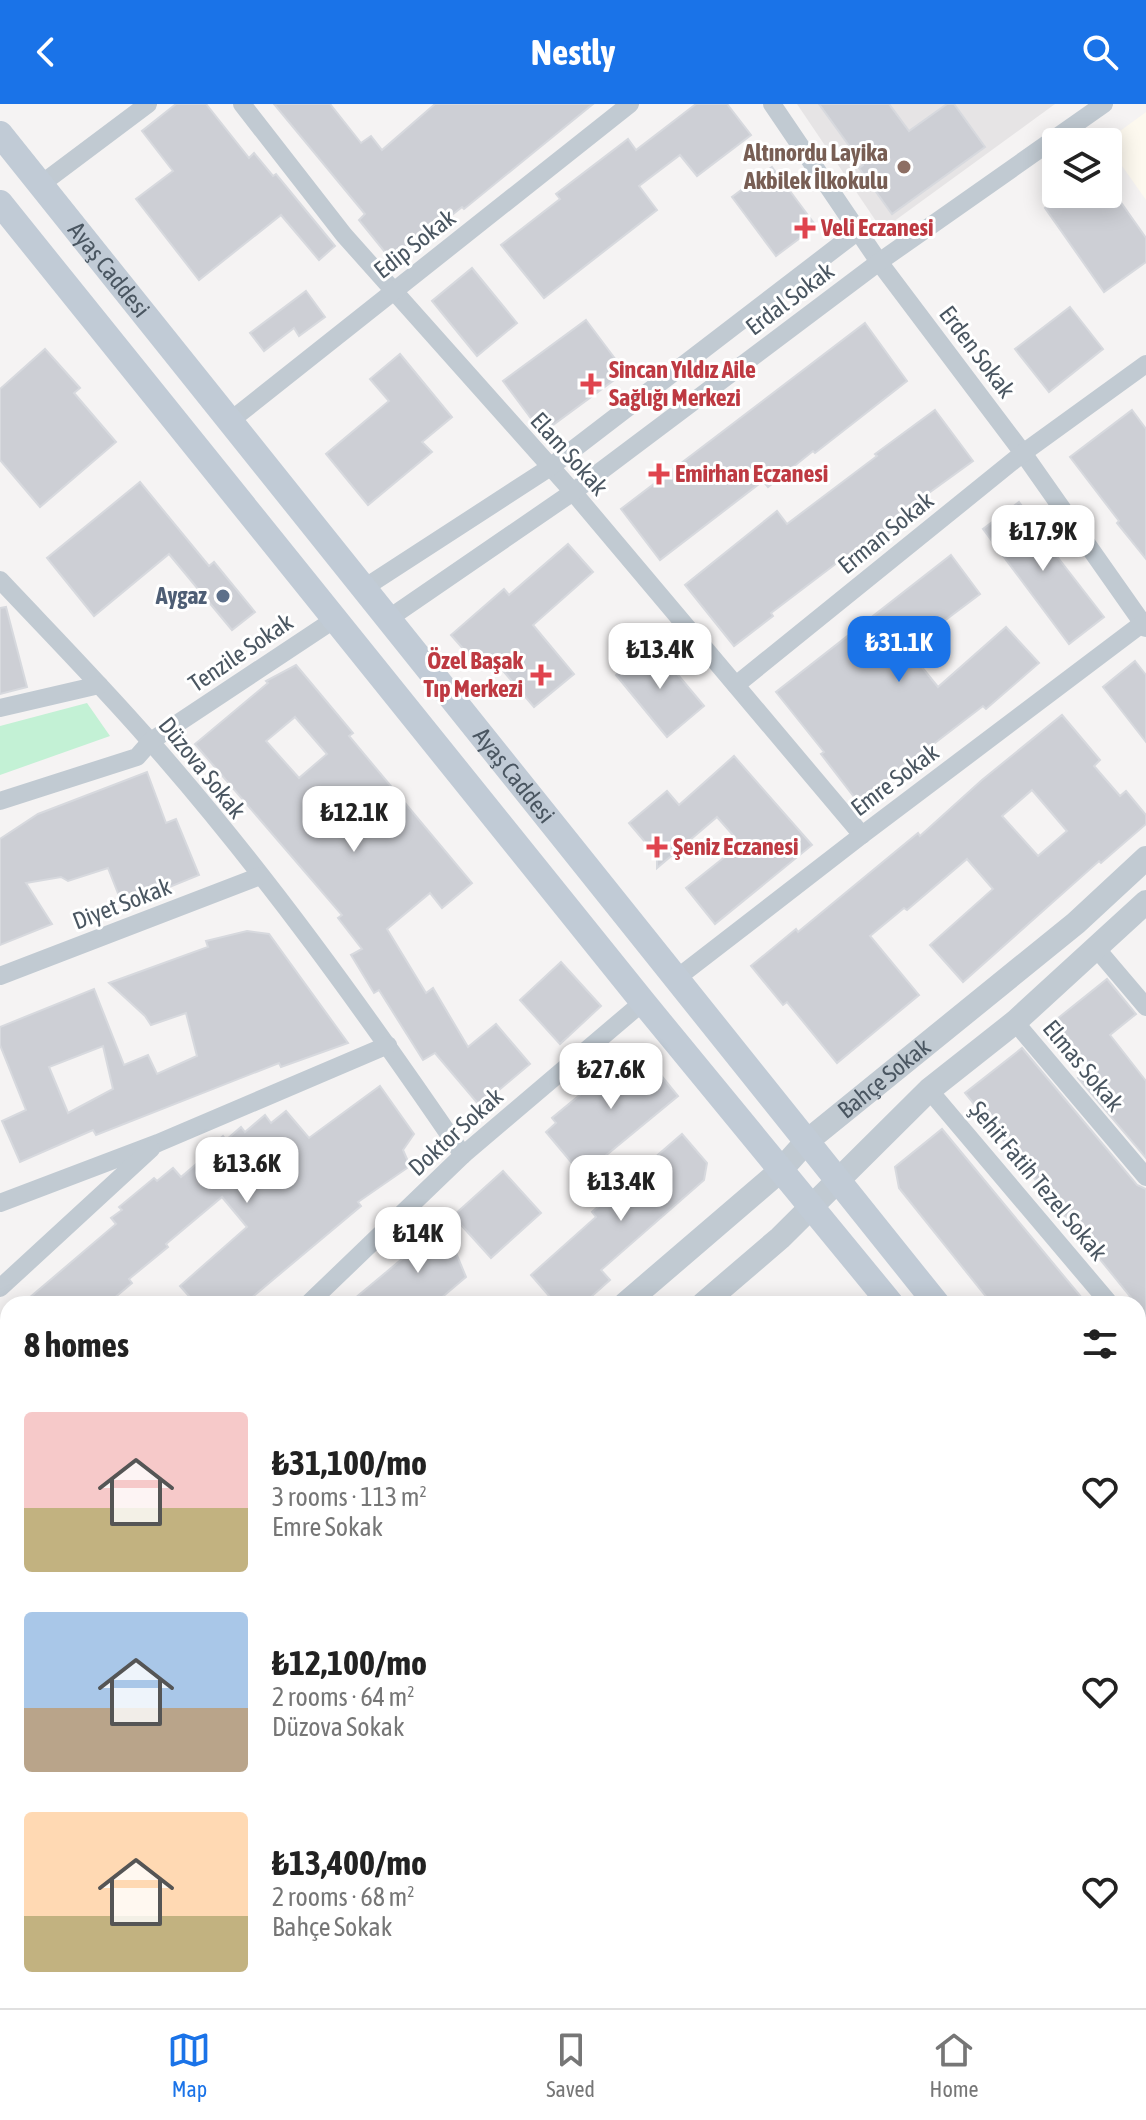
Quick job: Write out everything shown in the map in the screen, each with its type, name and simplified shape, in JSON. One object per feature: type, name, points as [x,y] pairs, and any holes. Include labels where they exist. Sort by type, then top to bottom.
[{"type":"main road","name":"Ayaş Caddesi","points":[[0,134],[931,1296]]},
{"type":"main road","name":"Ayaş Caddesi","points":[[0,203],[643,1002],[884,1296]]},
{"type":"street","points":[[40,185],[148,104]]},
{"type":"street","name":"Elam Sokak","points":[[242,104],[344,235],[573,492],[862,835]]},
{"type":"street","name":"Edip Sokak","points":[[230,421],[630,104]]},
{"type":"street","name":"Erden Sokak","points":[[772,104],[879,262],[1023,453],[1145,626]]},
{"type":"street","name":"Erdal Sokak","points":[[388,619],[573,492],[879,262],[1104,104]]},
{"type":"street","points":[[364,588],[549,468],[858,231]]},
{"type":"street","name":"Erman Sokak","points":[[736,685],[1023,453],[1146,364]]},
{"type":"street","name":"Düzova Sokak","points":[[0,580],[151,741],[260,876],[388,1045],[463,1155]]},
{"type":"street","name":"Tenzile Sokak","points":[[0,801],[137,757],[151,741],[335,619]]},
{"type":"street","name":"Emre Sokak","points":[[677,978],[862,835],[1145,626]]},
{"type":"street","points":[[0,708],[99,685]]},
{"type":"street","name":"Bahçe Sokak","points":[[634,1296],[780,1171],[806,1142],[1076,923],[1146,858]]},
{"type":"street","name":"Diyet Sokak","points":[[0,976],[260,876]]},
{"type":"street","name":"Bahçe Sokak","points":[[712,1296],[839,1183],[873,1144],[929,1090],[1015,1022],[1146,902]]},
{"type":"street","points":[[1096,948],[1146,1007]]},
{"type":"street","name":"Doktor Sokak","points":[[316,1296],[463,1155],[643,1002]]},
{"type":"street","name":"Elmas Sokak","points":[[1015,1022],[1146,1177]]},
{"type":"street","points":[[0,1203],[158,1143],[388,1045]]},
{"type":"street","name":"Şehit Fatih Tezel Sokak","points":[[929,1090],[1103,1296]]},
{"type":"street","points":[[0,1288],[158,1143]]},
{"type":"shaded area","name":"Altınordu Layika Akbilek İlkokulu","points":[[797,104],[1055,104],[882,230]]},
{"type":"shaded area","points":[[1146,112],[1146,200],[1122,166],[1122,130]]},
{"type":"green space","points":[[87,703],[110,736],[0,775],[0,726]]},
{"type":"building","points":[[176,104],[206,104],[249,158],[254,153],[273,176],[276,174],[335,246],[319,260],[281,215],[199,280],[136,199],[173,171],[142,131]]},
{"type":"building","points":[[274,104],[330,104],[361,143],[371,136],[382,150],[435,104],[593,104],[464,209],[462,207],[393,262],[359,220],[365,214]]},
{"type":"building","points":[[696,104],[727,104],[751,135],[697,176],[680,155],[639,186],[657,210],[544,298],[501,245],[560,199],[556,194],[628,139],[636,150]]},
{"type":"building","points":[[819,104],[889,104],[909,131],[947,104],[954,104],[985,147],[892,214],[859,168],[863,165]]},
{"type":"building","points":[[772,167],[816,226],[776,256],[732,197]]},
{"type":"building","points":[[1122,204],[1146,238],[1146,262],[1104,292],[1045,208],[1122,208]]},
{"type":"building","points":[[472,268],[517,323],[477,356],[432,301]]},
{"type":"building","points":[[306,291],[325,317],[299,336],[294,328],[264,351],[250,333]]},
{"type":"building","points":[[1070,307],[1103,349],[1049,392],[1015,349]]},
{"type":"building","points":[[586,320],[625,372],[542,433],[503,381]]},
{"type":"building","points":[[865,323],[907,381],[815,453],[813,451],[768,487],[763,481],[660,560],[621,509]]},
{"type":"building","points":[[45,349],[80,388],[74,393],[116,442],[40,507],[0,460],[0,389]]},
{"type":"building","points":[[400,354],[452,417],[422,442],[432,452],[368,505],[326,454],[389,401],[370,379]]},
{"type":"building","points":[[935,410],[973,461],[897,516],[902,523],[851,561],[846,556],[771,613],[773,616],[734,646],[685,585],[777,511],[787,524]]},
{"type":"building","points":[[1132,410],[1146,429],[1146,559],[1070,457]]},
{"type":"building","points":[[140,482],[209,566],[214,562],[255,612],[232,630],[169,554],[94,616],[47,558]]},
{"type":"building","points":[[1019,502],[1104,617],[1069,644],[983,529]]},
{"type":"building","points":[[568,544],[593,572],[533,625],[574,674],[534,707],[493,659],[481,669],[451,635],[504,589],[509,595]]},
{"type":"building","points":[[951,555],[980,594],[911,646],[915,652],[912,655],[938,687],[1006,627],[1039,663],[986,709],[983,706],[858,802],[821,754],[824,752],[776,692]]},
{"type":"building","points":[[6,607],[27,687],[0,694],[0,608]]},
{"type":"building","points":[[652,644],[704,706],[667,737],[616,675]]},
{"type":"building","points":[[1135,661],[1146,675],[1146,742],[1103,687]]},
{"type":"building","points":[[296,665],[353,733],[349,736],[472,883],[442,908],[430,893],[387,929],[426,993],[433,988],[468,1047],[496,1024],[530,1064],[480,1106],[435,1053],[423,1060],[379,990],[374,993],[351,955],[362,949],[338,918],[342,915],[195,744],[268,683],[266,681]],"holes":[[[295,717],[327,754],[299,778],[266,741]]]},
{"type":"building","points":[[1062,715],[1100,760],[1094,766],[1120,796],[1126,791],[1146,815],[1146,824],[1101,863],[1099,861],[963,982],[930,945],[993,889],[967,859],[907,910],[904,908],[870,936],[919,995],[837,1063],[787,1002],[783,1005],[751,966],[796,929],[798,932],[918,833],[920,836],[982,780]],"holes":[[[1032,790],[1067,831],[1038,856],[1002,816]]]},
{"type":"building","points":[[734,756],[812,845],[715,924],[686,888],[741,844],[717,817],[657,868],[657,856],[629,823],[667,791],[679,805]]},
{"type":"building","points":[[147,772],[166,823],[176,819],[199,875],[123,906],[108,868],[68,881],[61,877],[26,883],[52,924],[0,945],[0,839],[38,814]]},
{"type":"building","points":[[247,931],[269,934],[348,1043],[281,1067],[279,1063],[96,1135],[93,1130],[20,1162],[2,1121],[26,1110],[0,1045],[0,1027],[94,989],[124,1065],[148,1055],[157,1074],[197,1056],[186,1013],[151,1025],[109,983],[208,947],[206,941]],"holes":[[[103,1046],[113,1089],[68,1113],[49,1067]]]},
{"type":"building","points":[[561,962],[601,1006],[560,1044],[520,1000]]},
{"type":"building","points":[[1107,979],[1136,1014],[1110,1035],[1146,1081],[1146,1158],[1078,1078],[1089,1069],[1052,1023]]},
{"type":"building","points":[[638,1047],[678,1096],[582,1175],[546,1132],[556,1123],[552,1118]]},
{"type":"building","points":[[1022,1048],[1137,1185],[1146,1189],[1146,1296],[1130,1296],[965,1093]]},
{"type":"building","points":[[380,1086],[414,1134],[403,1150],[410,1166],[358,1202],[361,1206],[254,1296],[189,1296],[180,1286],[247,1227],[222,1197],[166,1244],[168,1247],[129,1279],[132,1283],[117,1296],[31,1296],[116,1224],[111,1218],[122,1210],[119,1207],[154,1178],[157,1181],[173,1168],[181,1177],[208,1154],[206,1151],[223,1136],[226,1140],[241,1127],[245,1132],[265,1115],[271,1123],[286,1111],[309,1138]]},
{"type":"building","points":[[942,1129],[1080,1296],[986,1296],[899,1188],[895,1167]]},
{"type":"building","points":[[682,1134],[707,1163],[704,1180],[601,1270],[610,1280],[592,1296],[549,1296],[531,1275],[596,1217],[592,1212]]},
{"type":"building","points":[[503,1171],[541,1213],[491,1258],[453,1216]]},
{"type":"building","points":[[444,1224],[466,1277],[443,1296],[358,1296]]},
{"type":"place","name":"Altınordu Layika Akbilek İlkokulu","points":[[904,167]]},
{"type":"place","name":"Veli Eczanesi","points":[[805,228]]},
{"type":"place","name":"Sincan Yıldız Aile Sağlığı Merkezi","points":[[591,384]]},
{"type":"place","name":"Emirhan Eczanesi","points":[[659,474]]},
{"type":"place","name":"Aygaz","points":[[223,596]]},
{"type":"place","name":"Özel Başak Tıp Merkezi","points":[[541,675]]},
{"type":"place","name":"Şeniz Eczanesi","points":[[657,847]]}]
